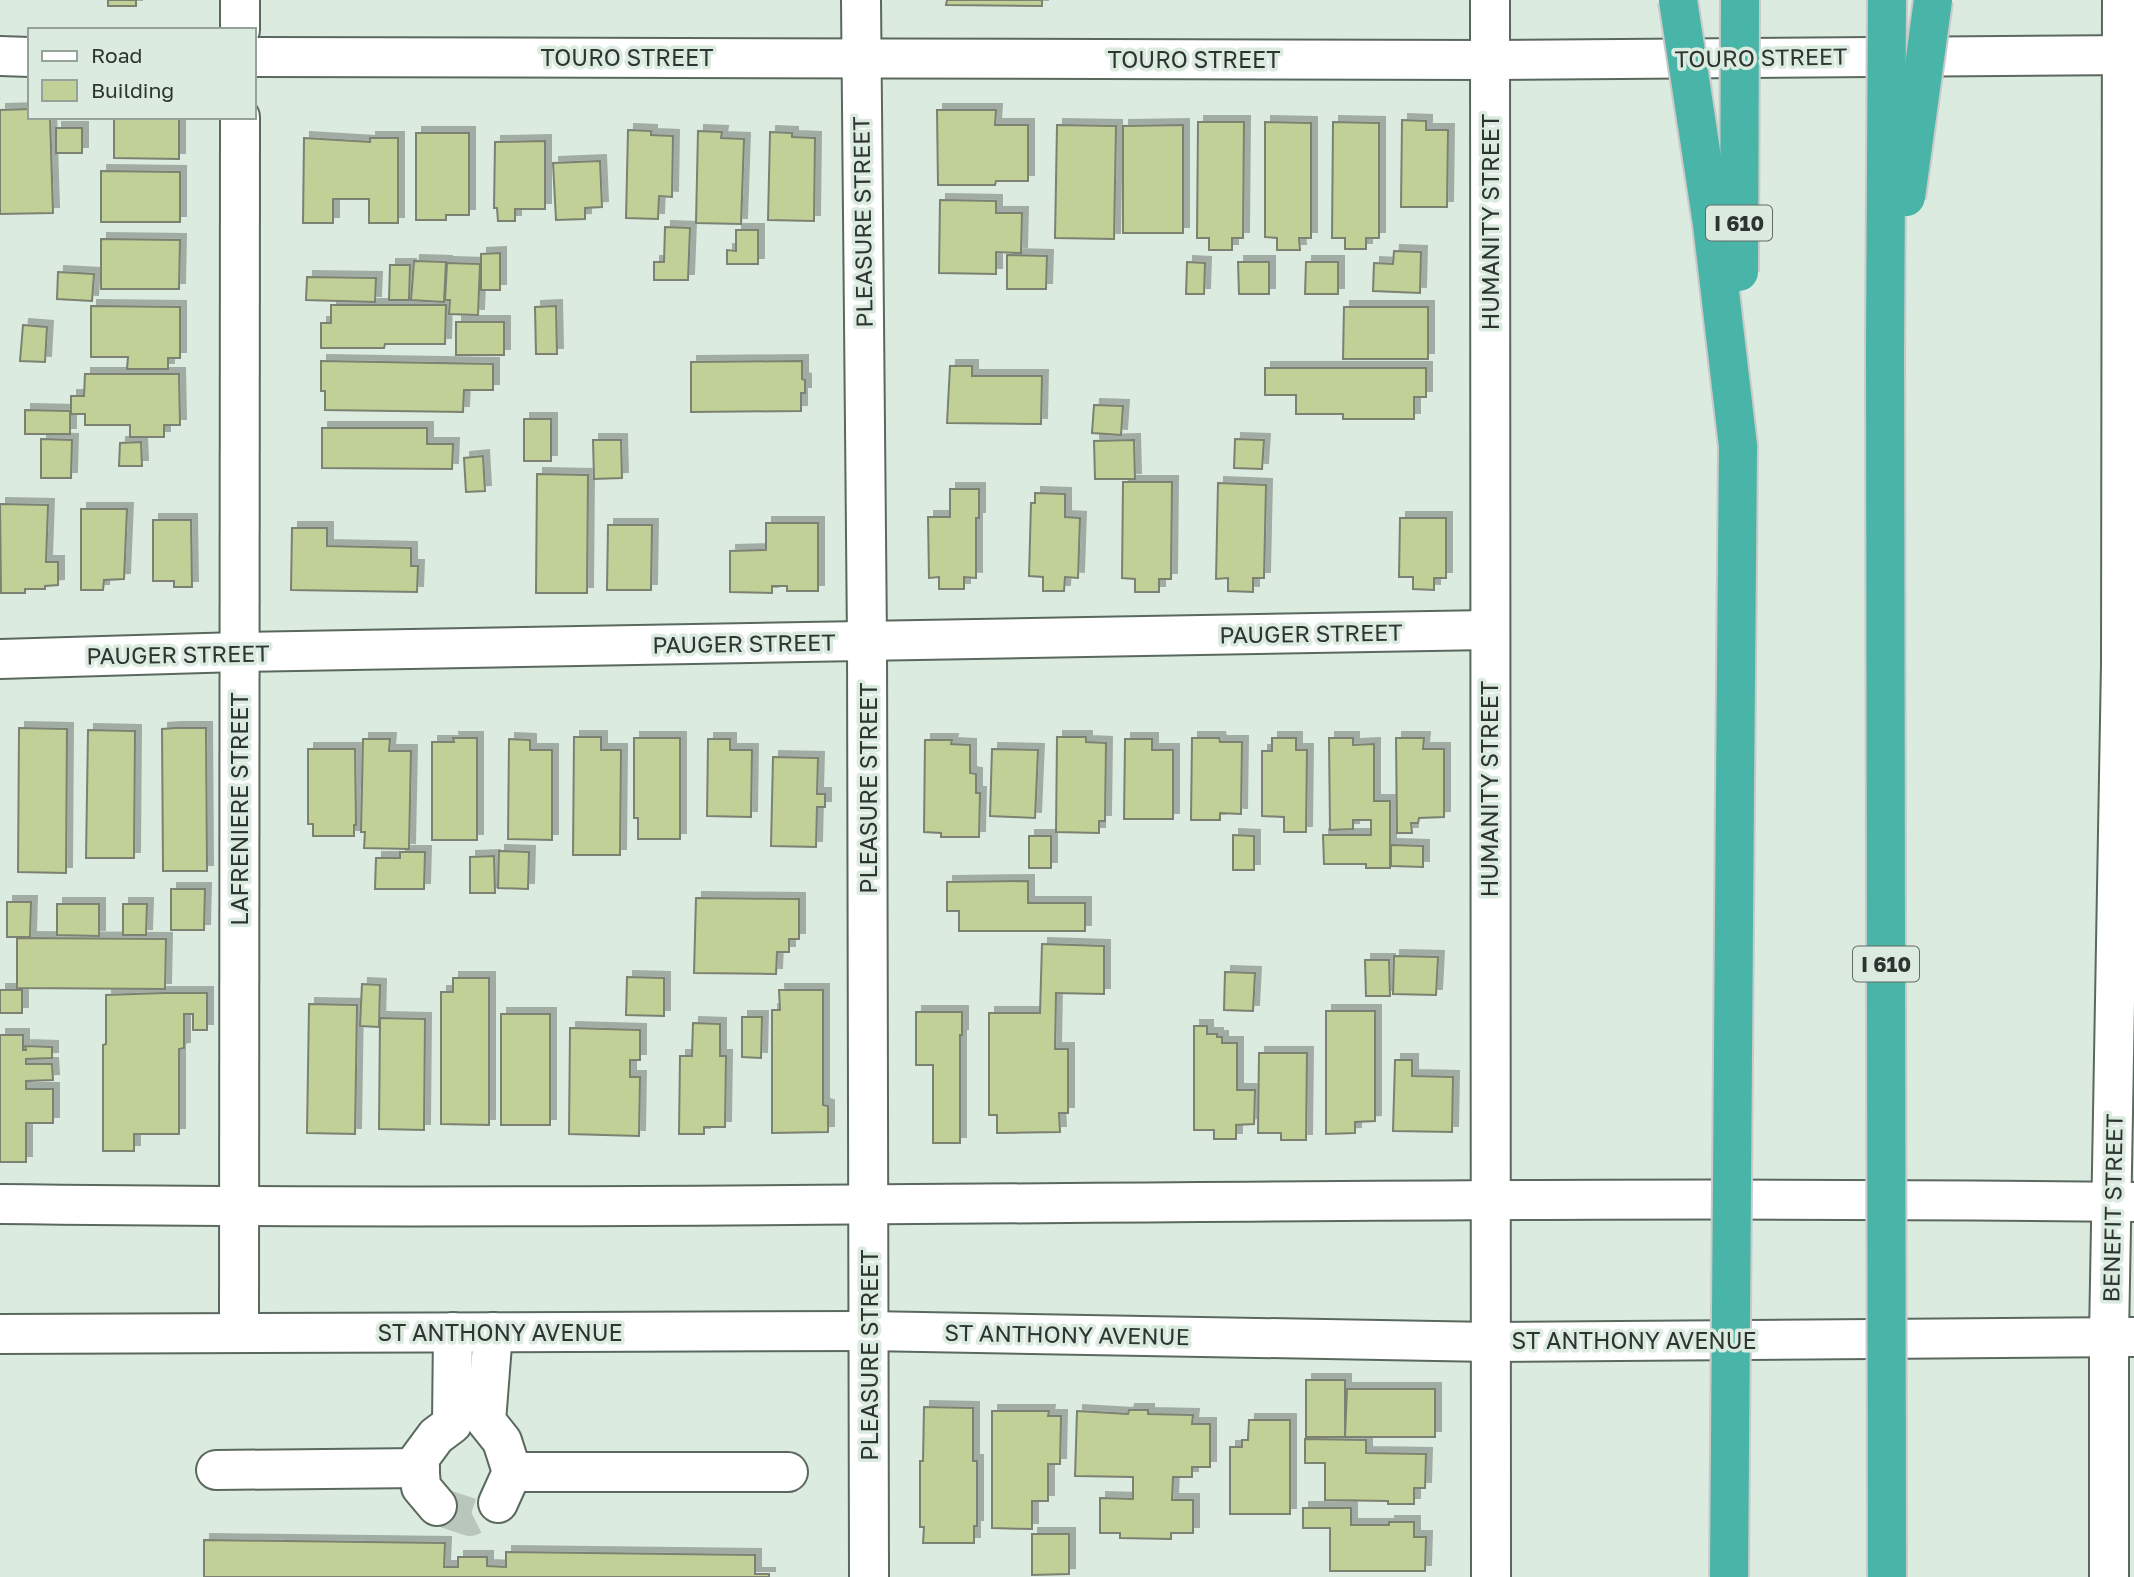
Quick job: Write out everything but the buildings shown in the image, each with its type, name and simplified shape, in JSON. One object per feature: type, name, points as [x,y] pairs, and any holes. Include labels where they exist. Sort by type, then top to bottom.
[{"type":"highway","points":[[1678,0],[1712,224],[1738,446]]},
{"type":"highway","name":"I 610","points":[[1729,1577],[1740,0]]},
{"type":"highway","name":"I 610","points":[[1887,0],[1887,1577]]},
{"type":"highway","points":[[1885,351],[1933,0]]},
{"type":"street","points":[[240,0],[240,28]]},
{"type":"street","name":"PLEASURE STREET","points":[[861,0],[867,641],[869,1577]]},
{"type":"street","name":"HUMANITY STREET","points":[[1490,0],[1491,1577]]},
{"type":"street","name":"BENEFIT STREET","points":[[2109,1577],[2121,1337],[2128,664],[2128,55],[2122,0]]},
{"type":"street","name":"TOURO STREET","points":[[256,57],[1490,60],[2128,55]]},
{"type":"street","points":[[0,57],[28,57]]},
{"type":"street","name":"LAFRENIERE STREET","points":[[239,1332],[240,119]]},
{"type":"street","name":"PAUGER STREET","points":[[0,659],[239,652],[1489,630]]},
{"type":"street","points":[[0,1204],[238,1207],[1490,1200],[2123,1202]]},
{"type":"street","name":"ST ANTHONY AVENUE","points":[[0,1334],[867,1331],[1491,1342],[2121,1337]]},
{"type":"street","points":[[437,1506],[421,1487],[419,1459],[436,1436],[452,1424],[453,1332]]},
{"type":"street","points":[[493,1332],[486,1421],[502,1441],[505,1488],[788,1472]]},
{"type":"street","points":[[216,1470],[420,1468]]},
{"type":"tunnel","points":[[437,1506],[470,1517],[498,1503]]}]
